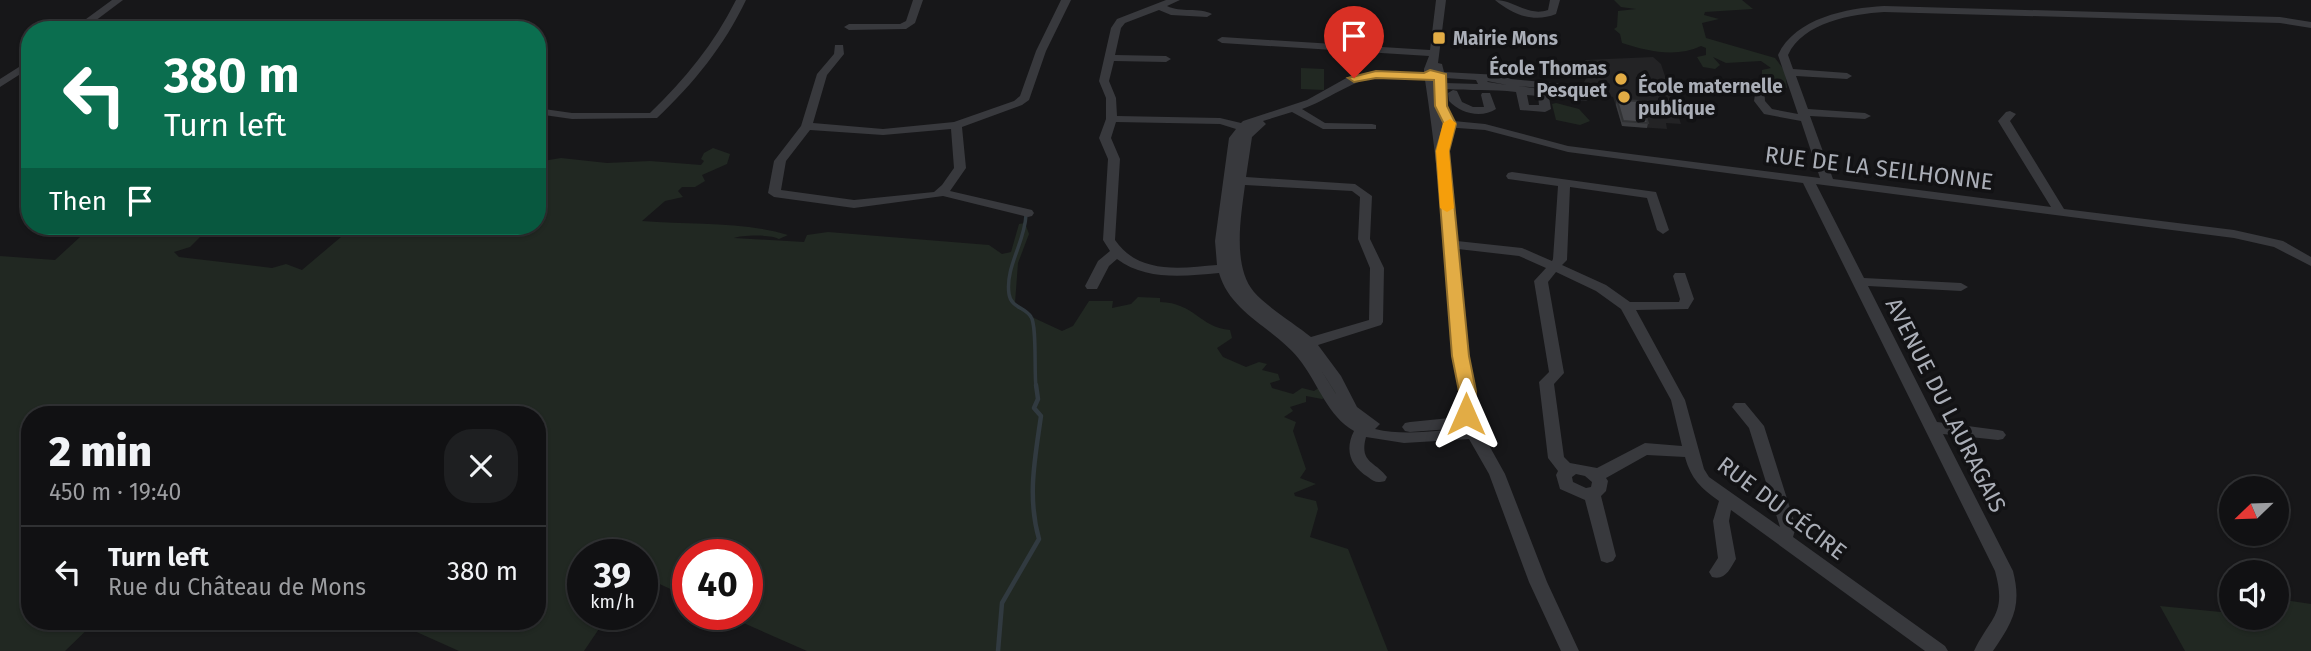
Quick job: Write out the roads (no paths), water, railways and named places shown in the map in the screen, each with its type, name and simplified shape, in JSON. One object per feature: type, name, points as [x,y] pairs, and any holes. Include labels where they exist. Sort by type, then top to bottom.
[{"type":"street","points":[[89,21],[118,0]]},
{"type":"street","points":[[546,112],[572,116],[653,116],[684,88],[722,39],[741,0]]},
{"type":"street","points":[[849,27],[902,27],[910,23],[918,0]]},
{"type":"street","points":[[807,126],[883,132],[956,125],[1025,98],[1044,42],[1066,0]]},
{"type":"street","points":[[1175,0],[1118,24],[1104,81],[1111,98],[1112,119],[1105,138],[1114,159],[1108,234],[1116,253],[1133,264],[1152,270],[1231,268]]},
{"type":"street","points":[[1441,0],[1434,56],[1440,82],[1444,124],[1442,151],[1450,244],[1470,427],[1492,463],[1538,582],[1570,651]]},
{"type":"street","points":[[1500,0],[1519,12],[1535,16],[1552,13],[1555,0]]},
{"type":"street","points":[[1161,7],[1171,12],[1207,15]]},
{"type":"street","points":[[1828,183],[1783,55],[1792,40],[1836,15],[1859,10],[2306,24]]},
{"type":"street","points":[[1222,40],[1434,56]]},
{"type":"street","points":[[839,47],[839,54],[822,74],[807,126],[780,161],[774,193],[854,204],[940,192],[1028,213]]},
{"type":"street","points":[[1110,58],[1166,59]]},
{"type":"street","points":[[0,84],[21,69]]},
{"type":"street","points":[[1789,72],[1847,76]]},
{"type":"street","points":[[1112,119],[1213,120],[1246,128],[1329,101],[1347,84],[1381,76],[1586,98],[1594,95],[1584,89],[1481,86]]},
{"type":"street","points":[[1440,82],[1457,103],[1479,111],[1490,109],[1481,86]]},
{"type":"street","points":[[1760,90],[1760,104],[1768,112],[1804,116],[1865,116]]},
{"type":"street","points":[[1296,111],[1323,126],[1371,128]]},
{"type":"street","points":[[2010,114],[2004,121],[2060,212]]},
{"type":"street","name":"RUE DE LA SEILHONNE","points":[[1444,124],[1485,127],[1568,149],[2263,240],[2291,249],[2311,262]]},
{"type":"street","points":[[940,192],[960,168],[956,125]]},
{"type":"street","points":[[1246,128],[1245,143],[1235,180],[1231,268],[1249,295],[1303,344],[1336,379],[1351,410],[1365,426],[1392,437],[1470,427]]},
{"type":"street","points":[[1512,176],[1652,195],[1663,230]]},
{"type":"street","points":[[1235,180],[1348,187],[1360,190],[1366,196],[1364,239],[1377,268],[1377,322],[1303,344]]},
{"type":"street","name":"AVENUE DU LAURAGAIS","points":[[1808,180],[2004,571],[2009,591],[2009,608],[1983,651]]},
{"type":"street","points":[[1563,184],[1560,260],[1541,281],[1557,373],[1546,383],[1556,458],[1567,471]]},
{"type":"street","name":"RUE DU CÉCIRE","points":[[1450,244],[1514,250],[1601,288],[1627,306],[1678,400],[1692,453],[1703,481],[1938,651]]},
{"type":"street","points":[[1093,286],[1102,264],[1116,253]]},
{"type":"street","points":[[1627,306],[1683,306],[1687,299],[1680,276]]},
{"type":"street","points":[[1860,282],[1961,287]]},
{"type":"street","points":[[1740,407],[1756,426],[1788,527],[1784,540]]},
{"type":"street","points":[[1365,426],[1355,446],[1361,465],[1379,477]]},
{"type":"street","points":[[1933,427],[1998,435]]},
{"type":"street","points":[[1596,476],[1645,449],[1692,453]]},
{"type":"street","points":[[1581,468],[1596,476],[1600,486],[1592,494],[1578,493],[1563,480],[1567,471],[1581,468]]},
{"type":"street","points":[[1592,494],[1607,555]]},
{"type":"street","points":[[1718,572],[1727,559],[1720,517],[1721,509],[1728,500]]},
{"type":"waterway","points":[[1026,215],[1012,264],[1009,294],[1012,302],[1028,314],[1033,322],[1036,387]]},
{"type":"waterway","points":[[998,651],[1002,603],[1039,539],[1033,508],[1041,416],[1034,408],[1038,399],[1036,385]]},
{"type":"place","name":"Mairie Mons","points":[[1439,38]]},
{"type":"place","name":"École Thomas Pesquet","points":[[1621,79]]},
{"type":"place","name":"École maternelle publique","points":[[1624,97]]}]
